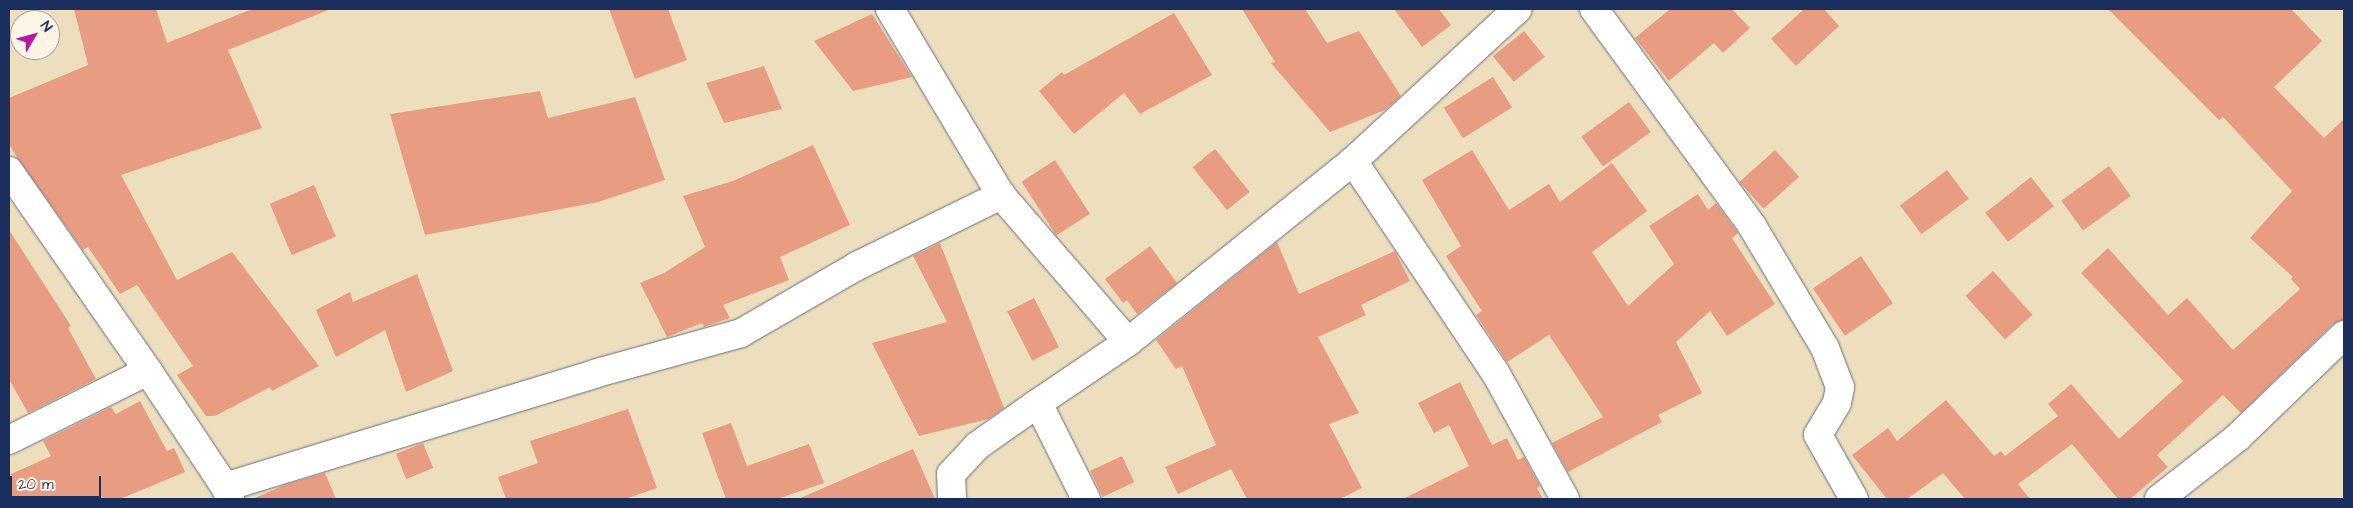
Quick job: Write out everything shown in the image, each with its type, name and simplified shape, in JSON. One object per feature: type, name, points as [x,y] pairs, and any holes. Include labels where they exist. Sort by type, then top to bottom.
[{"type":"street","points":[[890,9],[1001,195],[1128,342]]},
{"type":"street","points":[[952,499],[951,474],[977,446],[1128,342],[1353,161],[1518,9]]},
{"type":"street","points":[[1594,9],[1752,226],[1826,348],[1840,387],[1837,403],[1818,435],[1854,499]]},
{"type":"street","points":[[1353,161],[1495,372],[1565,499]]},
{"type":"street","points":[[9,171],[148,371],[227,493],[597,372],[741,333],[857,266],[1001,195]]},
{"type":"street","points":[[2159,499],[2238,437],[2344,335]]},
{"type":"street","points":[[9,440],[148,371]]},
{"type":"street","points":[[1038,403],[1086,499]]},
{"type":"building","points":[[74,9],[156,9],[167,43],[252,9],[331,9],[228,50],[262,128],[121,175],[177,280],[232,252],[319,366],[272,391],[270,387],[215,416],[206,416],[177,375],[193,366],[137,285],[120,294],[88,247],[83,250],[18,159],[9,144],[9,98],[88,65]]},
{"type":"building","points":[[609,9],[668,9],[687,60],[635,79]]},
{"type":"building","points":[[1242,9],[1305,9],[1327,43],[1359,31],[1401,96],[1385,110],[1330,132],[1271,63],[1275,62]]},
{"type":"building","points":[[1394,9],[1439,9],[1451,25],[1422,47]]},
{"type":"building","points":[[1670,9],[1732,9],[1750,28],[1723,53],[1714,43],[1669,81],[1635,38]]},
{"type":"building","points":[[1804,9],[1824,9],[1839,26],[1796,66],[1771,39]]},
{"type":"building","points":[[2108,9],[2291,9],[2322,41],[2274,87],[2324,138],[2344,119],[2344,320],[2333,324],[2241,413],[2223,395],[2157,455],[2168,467],[2130,499],[2118,499],[2072,444],[2018,484],[2030,499],[1965,499],[1943,473],[1907,499],[1887,499],[1852,455],[1888,428],[1897,441],[1946,400],[1994,456],[2001,451],[2005,456],[2058,416],[2048,404],[2071,384],[2119,439],[2183,381],[2081,273],[2108,248],[2168,315],[2187,298],[2233,350],[2300,289],[2291,279],[2293,277],[2250,238],[2292,191],[2223,117],[2219,120]]},
{"type":"building","points":[[1174,13],[1212,75],[1140,114],[1124,93],[1074,134],[1039,91],[1062,72],[1064,75]]},
{"type":"building","points":[[872,14],[912,77],[853,91],[814,41]]},
{"type":"building","points":[[1524,31],[1545,57],[1514,82],[1493,56]]},
{"type":"building","points":[[764,66],[782,109],[724,123],[706,83]]},
{"type":"building","points":[[1493,77],[1512,108],[1463,138],[1444,108]]},
{"type":"building","points":[[540,91],[548,118],[635,97],[665,180],[598,202],[425,235],[390,114]]},
{"type":"building","points":[[1629,102],[1651,132],[1603,167],[1581,137]]},
{"type":"building","points":[[813,145],[850,225],[780,257],[789,280],[723,305],[730,318],[704,327],[702,323],[667,337],[640,283],[664,273],[705,247],[683,196],[733,181]]},
{"type":"building","points":[[1215,149],[1250,192],[1227,210],[1192,167]]},
{"type":"building","points":[[1472,150],[1509,210],[1549,184],[1560,202],[1612,163],[1647,211],[1592,252],[1628,306],[1674,264],[1649,226],[1698,194],[1708,210],[1716,203],[1738,233],[1732,238],[1775,304],[1727,336],[1710,311],[1676,342],[1702,393],[1658,415],[1662,422],[1568,472],[1552,443],[1603,417],[1549,335],[1507,362],[1476,315],[1482,311],[1446,256],[1461,246],[1422,180]]},
{"type":"building","points":[[1775,150],[1799,177],[1763,209],[1739,182]]},
{"type":"building","points":[[1055,160],[1090,214],[1056,235],[1021,182]]},
{"type":"building","points":[[2109,166],[2131,196],[2083,231],[2061,201]]},
{"type":"building","points":[[1947,170],[1969,199],[1922,234],[1900,206]]},
{"type":"building","points":[[2031,177],[2054,206],[2008,242],[1985,213]]},
{"type":"building","points":[[314,185],[336,237],[292,255],[270,204]]},
{"type":"building","points":[[9,230],[71,326],[68,328],[96,379],[28,413],[9,379]]},
{"type":"building","points":[[1277,242],[1299,294],[1395,251],[1410,281],[1361,305],[1366,315],[1318,337],[1359,413],[1329,424],[1362,488],[1340,499],[1247,499],[1231,469],[1178,494],[1165,467],[1216,445],[1182,366],[1176,369],[1156,340]]},
{"type":"building","points":[[940,243],[1004,408],[988,419],[919,436],[872,343],[947,322],[913,256]]},
{"type":"building","points":[[1150,246],[1177,283],[1137,314],[1127,300],[1123,303],[1105,279]]},
{"type":"building","points":[[1861,256],[1893,303],[1845,336],[1813,288]]},
{"type":"building","points":[[1993,271],[2032,315],[2005,340],[1966,296]]},
{"type":"building","points":[[417,274],[453,371],[406,392],[385,330],[336,357],[316,310],[350,292],[353,302]]},
{"type":"building","points":[[1034,298],[1059,347],[1032,361],[1007,312]]},
{"type":"building","points":[[1460,382],[1492,445],[1507,438],[1518,460],[1524,457],[1540,486],[1537,488],[1543,499],[1403,499],[1469,466],[1449,425],[1434,433],[1418,403]]},
{"type":"building","points":[[140,401],[167,451],[174,448],[185,472],[120,499],[9,499],[9,475],[51,456],[43,441],[111,407],[116,414]]},
{"type":"building","points":[[628,409],[657,488],[625,499],[506,499],[498,477],[538,463],[530,441]]},
{"type":"building","points":[[731,423],[747,466],[809,444],[824,483],[777,499],[726,499],[702,433]]},
{"type":"building","points":[[423,443],[433,468],[406,479],[396,454]]},
{"type":"building","points":[[913,449],[935,499],[798,499]]},
{"type":"building","points":[[1122,456],[1134,482],[1103,497],[1090,471]]},
{"type":"building","points":[[325,473],[336,499],[252,499],[287,484]]}]
